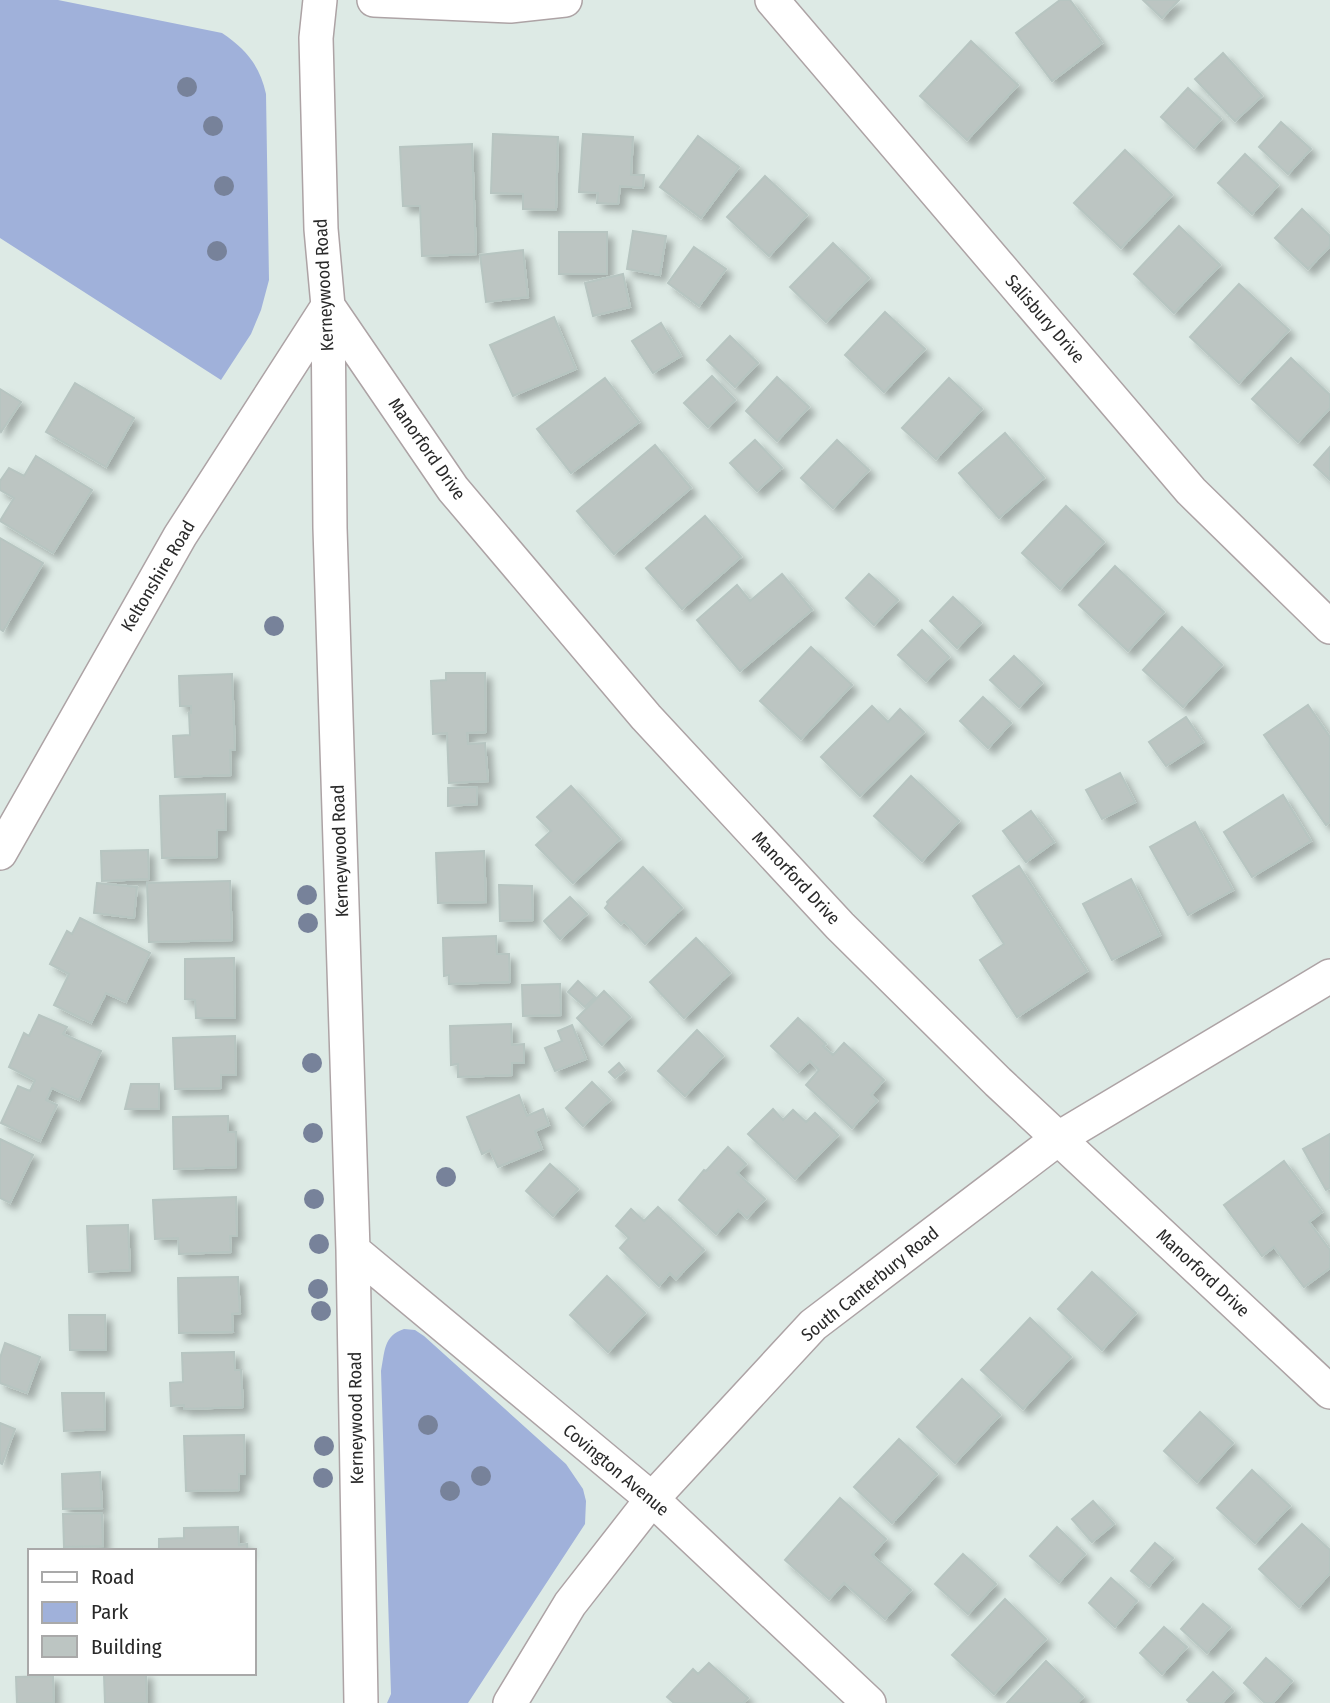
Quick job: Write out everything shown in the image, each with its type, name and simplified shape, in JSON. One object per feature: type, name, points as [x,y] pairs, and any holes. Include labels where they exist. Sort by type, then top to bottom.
[{"type":"street","name":"Kerneywood Road","points":[[320,0],[316,38],[321,229],[328,306],[330,528],[353,1250],[361,1703]]},
{"type":"street","points":[[374,0],[510,6],[565,0]]},
{"type":"street","name":"Salisbury Drive","points":[[772,0],[1191,491],[1330,627]]},
{"type":"street","name":"Keltonshire Road","points":[[0,853],[180,536],[328,306]]},
{"type":"street","name":"Manorford Drive","points":[[328,306],[453,489],[646,717],[840,926],[998,1082],[1330,1392]]},
{"type":"street","name":"South Canterbury Road","points":[[510,1703],[570,1604],[652,1499],[813,1325],[1059,1138],[1330,976]]},
{"type":"street","name":"Covington Avenue","points":[[353,1250],[652,1499],[869,1703]]},
{"type":"green space","points":[[0,0],[58,0],[222,33],[245,52],[256,67],[266,94],[269,280],[251,334],[221,380],[0,238]]},
{"type":"green space","points":[[404,1329],[415,1330],[424,1336],[566,1464],[583,1489],[586,1501],[585,1524],[468,1703],[387,1703],[391,1694],[381,1371],[389,1340]]},
{"type":"building","points":[[1060,0],[1070,0],[1102,43],[1052,81],[1016,33]]},
{"type":"building","points":[[1143,0],[1179,0],[1162,18]]},
{"type":"building","points":[[971,41],[1018,85],[967,140],[920,96]]},
{"type":"building","points":[[1223,53],[1262,96],[1235,121],[1195,79]]},
{"type":"building","points":[[1188,88],[1221,119],[1194,148],[1161,117]]},
{"type":"building","points":[[1281,122],[1311,149],[1288,174],[1259,147]]},
{"type":"building","points":[[493,134],[558,137],[556,210],[523,209],[523,194],[491,193]]},
{"type":"building","points":[[583,134],[633,137],[631,175],[644,175],[643,188],[620,186],[618,204],[597,203],[598,193],[579,192]]},
{"type":"building","points":[[698,136],[739,167],[701,218],[660,187]]},
{"type":"building","points":[[472,144],[476,254],[422,256],[420,206],[403,206],[400,147]]},
{"type":"building","points":[[1125,150],[1172,195],[1121,248],[1074,203]]},
{"type":"building","points":[[1245,154],[1278,185],[1252,214],[1218,183]]},
{"type":"building","points":[[765,176],[807,215],[769,256],[727,217]]},
{"type":"building","points":[[1302,209],[1330,236],[1330,246],[1308,269],[1275,238]]},
{"type":"building","points":[[1179,226],[1220,265],[1174,313],[1134,274]]},
{"type":"building","points":[[633,231],[666,236],[660,275],[627,269]]},
{"type":"building","points":[[559,232],[607,232],[607,274],[559,274]]},
{"type":"building","points":[[833,243],[869,278],[826,322],[790,287]]},
{"type":"building","points":[[694,247],[726,269],[699,306],[668,283]]},
{"type":"building","points":[[523,250],[528,297],[486,302],[480,255]]},
{"type":"building","points":[[623,274],[630,307],[593,316],[585,283]]},
{"type":"building","points":[[1239,284],[1289,330],[1239,383],[1190,337]]},
{"type":"building","points":[[885,312],[925,349],[884,392],[845,355]]},
{"type":"building","points":[[554,317],[576,369],[513,396],[490,345]]},
{"type":"building","points":[[661,323],[681,356],[653,373],[632,341]]},
{"type":"building","points":[[730,336],[758,363],[735,387],[707,360]]},
{"type":"building","points":[[1291,358],[1330,395],[1330,408],[1298,442],[1252,399]]},
{"type":"building","points":[[712,376],[735,400],[708,427],[684,403]]},
{"type":"building","points":[[777,377],[809,407],[777,441],[746,411]]},
{"type":"building","points":[[605,378],[639,422],[571,473],[537,429]]},
{"type":"building","points":[[949,378],[982,409],[936,459],[902,428]]},
{"type":"building","points":[[75,383],[134,418],[106,467],[46,432]]},
{"type":"building","points":[[0,389],[21,402],[1,432],[0,430]]},
{"type":"building","points":[[1005,433],[1044,478],[999,518],[959,473]]},
{"type":"building","points":[[755,440],[782,468],[757,491],[730,463]]},
{"type":"building","points":[[837,440],[869,470],[833,508],[801,478]]},
{"type":"building","points":[[655,445],[691,488],[614,554],[577,511]]},
{"type":"building","points":[[1330,447],[1330,480],[1314,465]]},
{"type":"building","points":[[36,456],[92,490],[53,553],[0,521],[14,498],[0,490],[0,481],[9,468],[24,476]]},
{"type":"building","points":[[1066,506],[1104,542],[1060,589],[1022,553]]},
{"type":"building","points":[[705,516],[741,557],[682,609],[646,568]]},
{"type":"building","points":[[0,538],[43,563],[3,631],[0,629]]},
{"type":"building","points":[[1115,566],[1164,612],[1128,651],[1079,605]]},
{"type":"building","points":[[782,574],[812,610],[740,671],[697,620],[737,585],[750,601]]},
{"type":"building","points":[[869,574],[898,600],[874,625],[846,598]]},
{"type":"building","points":[[953,597],[981,623],[957,648],[930,621]]},
{"type":"building","points":[[1182,627],[1222,665],[1183,707],[1143,670]]},
{"type":"building","points":[[922,630],[949,657],[926,681],[898,655]]},
{"type":"building","points":[[811,647],[852,685],[801,739],[760,701]]},
{"type":"building","points":[[1014,656],[1042,683],[1019,707],[990,680]]},
{"type":"building","points":[[446,673],[485,673],[486,732],[467,733],[468,744],[485,743],[488,781],[449,783],[447,733],[433,734],[431,681],[446,680]]},
{"type":"building","points":[[232,674],[235,750],[230,750],[231,775],[175,777],[173,736],[190,735],[191,713],[191,706],[180,706],[179,676]]},
{"type":"building","points":[[983,697],[1011,723],[988,748],[960,721]]},
{"type":"building","points":[[1308,705],[1330,737],[1330,822],[1326,825],[1264,735]]},
{"type":"building","points":[[872,706],[888,722],[900,709],[924,732],[860,796],[821,757]]},
{"type":"building","points":[[1186,717],[1203,742],[1166,766],[1149,742]]},
{"type":"building","points":[[1120,773],[1135,802],[1102,819],[1086,790]]},
{"type":"building","points":[[911,776],[959,821],[922,861],[874,816]]},
{"type":"building","points":[[571,786],[620,839],[573,883],[536,845],[551,831],[537,817]]},
{"type":"building","points":[[477,787],[477,804],[448,806],[448,788]]},
{"type":"building","points":[[225,794],[226,830],[217,830],[217,857],[162,858],[160,796]]},
{"type":"building","points":[[1283,795],[1311,841],[1252,877],[1224,832]]},
{"type":"building","points":[[1031,811],[1054,842],[1026,862],[1003,831]]},
{"type":"building","points":[[1195,822],[1233,890],[1188,915],[1150,847]]},
{"type":"building","points":[[148,850],[149,879],[102,881],[101,851]]},
{"type":"building","points":[[484,851],[486,902],[438,903],[436,853]]},
{"type":"building","points":[[1019,866],[1087,971],[1017,1017],[980,960],[1004,944],[973,896]]},
{"type":"building","points":[[643,867],[682,908],[645,944],[624,921],[621,924],[605,908],[607,902]]},
{"type":"building","points":[[1131,879],[1160,935],[1112,960],[1083,904]]},
{"type":"building","points":[[230,881],[232,940],[149,942],[147,883]]},
{"type":"building","points":[[97,883],[137,887],[134,918],[94,913]]},
{"type":"building","points":[[499,885],[532,886],[533,920],[500,921]]},
{"type":"building","points":[[570,897],[587,914],[560,939],[544,921]]},
{"type":"building","points":[[80,918],[150,953],[126,1002],[106,993],[91,1023],[54,1005],[69,974],[50,964],[67,931],[72,934]]},
{"type":"building","points":[[496,936],[497,954],[509,954],[510,982],[449,984],[449,975],[444,976],[443,938]]},
{"type":"building","points":[[696,938],[730,973],[684,1018],[650,982]]},
{"type":"building","points":[[234,958],[235,1018],[196,1018],[195,1000],[185,999],[185,959]]},
{"type":"building","points":[[578,981],[595,997],[585,1007],[568,992]]},
{"type":"building","points":[[560,984],[561,1015],[523,1016],[522,985]]},
{"type":"building","points":[[604,991],[630,1017],[602,1045],[577,1018]]},
{"type":"building","points":[[39,1015],[67,1027],[63,1034],[101,1051],[79,1100],[52,1088],[46,1100],[57,1105],[40,1141],[1,1123],[18,1086],[30,1091],[35,1080],[9,1067],[24,1033],[29,1036]]},
{"type":"building","points":[[798,1018],[826,1044],[823,1046],[833,1055],[844,1043],[884,1080],[871,1095],[877,1101],[852,1128],[806,1085],[819,1070],[810,1061],[798,1072],[771,1046]]},
{"type":"building","points":[[511,1024],[512,1045],[524,1044],[524,1063],[512,1063],[512,1075],[458,1077],[458,1064],[451,1065],[450,1026]]},
{"type":"building","points":[[572,1025],[586,1059],[555,1071],[545,1048],[562,1041],[558,1031]]},
{"type":"building","points":[[697,1030],[723,1056],[685,1096],[658,1071]]},
{"type":"building","points":[[235,1036],[236,1075],[221,1075],[221,1088],[175,1089],[173,1038]]},
{"type":"building","points":[[619,1063],[625,1070],[615,1078],[609,1072]]},
{"type":"building","points":[[592,1082],[610,1100],[583,1126],[566,1108]]},
{"type":"building","points":[[131,1084],[159,1084],[159,1109],[125,1109]]},
{"type":"building","points":[[519,1095],[527,1116],[543,1109],[549,1125],[535,1131],[542,1149],[498,1167],[490,1150],[482,1154],[467,1117]]},
{"type":"building","points":[[773,1109],[783,1120],[793,1110],[806,1122],[815,1113],[838,1135],[795,1179],[748,1134]]},
{"type":"building","points":[[228,1116],[228,1132],[236,1132],[236,1167],[174,1169],[173,1117]]},
{"type":"building","points":[[1330,1134],[1330,1188],[1326,1190],[1303,1149]]},
{"type":"building","points":[[0,1139],[33,1155],[10,1203],[0,1198]]},
{"type":"building","points":[[728,1147],[746,1164],[737,1173],[765,1199],[747,1218],[738,1210],[716,1234],[679,1200]]},
{"type":"building","points":[[1284,1161],[1322,1212],[1309,1222],[1330,1250],[1330,1268],[1304,1287],[1274,1247],[1262,1256],[1224,1205]]},
{"type":"building","points":[[550,1164],[578,1189],[553,1216],[526,1191]]},
{"type":"building","points":[[236,1197],[237,1236],[230,1236],[231,1252],[179,1254],[178,1238],[155,1239],[153,1200]]},
{"type":"building","points":[[658,1207],[704,1250],[676,1279],[670,1273],[659,1286],[620,1248],[629,1238],[616,1226],[631,1209],[644,1221]]},
{"type":"building","points":[[128,1225],[130,1270],[89,1272],[87,1226]]},
{"type":"building","points":[[1092,1272],[1136,1313],[1102,1350],[1058,1309]]},
{"type":"building","points":[[607,1276],[645,1313],[608,1352],[570,1315]]},
{"type":"building","points":[[238,1277],[240,1313],[232,1314],[233,1332],[179,1333],[178,1278]]},
{"type":"building","points":[[69,1315],[105,1315],[106,1350],[70,1350]]},
{"type":"building","points":[[1030,1318],[1071,1357],[1023,1409],[981,1370]]},
{"type":"building","points":[[5,1343],[40,1357],[27,1393],[0,1383],[0,1358]]},
{"type":"building","points":[[234,1352],[235,1370],[241,1370],[243,1407],[184,1409],[184,1405],[171,1406],[170,1383],[183,1382],[182,1353]]},
{"type":"building","points":[[962,1379],[1000,1415],[955,1463],[917,1427]]},
{"type":"building","points":[[62,1393],[104,1393],[105,1429],[64,1431]]},
{"type":"building","points":[[1200,1412],[1233,1443],[1197,1482],[1164,1451]]},
{"type":"building","points":[[0,1423],[15,1429],[2,1464],[0,1463]]},
{"type":"building","points":[[244,1435],[245,1474],[239,1474],[239,1490],[186,1491],[184,1436]]},
{"type":"building","points":[[899,1439],[937,1474],[892,1523],[854,1487]]},
{"type":"building","points":[[1252,1470],[1290,1506],[1255,1543],[1217,1508]]},
{"type":"building","points":[[100,1472],[102,1508],[63,1509],[62,1474]]},
{"type":"building","points":[[840,1498],[886,1539],[872,1555],[911,1590],[885,1619],[844,1583],[829,1599],[785,1560]]},
{"type":"building","points":[[1093,1501],[1114,1524],[1092,1542],[1072,1519]]},
{"type":"building","points":[[102,1513],[103,1546],[64,1547],[63,1514]]},
{"type":"building","points":[[1302,1524],[1330,1550],[1330,1573],[1299,1607],[1259,1569]]},
{"type":"building","points":[[238,1527],[239,1545],[247,1544],[247,1549],[159,1549],[159,1539],[184,1538],[184,1528]]},
{"type":"building","points":[[1057,1527],[1085,1554],[1059,1582],[1030,1556]]},
{"type":"building","points":[[1155,1543],[1173,1558],[1149,1586],[1131,1571]]},
{"type":"building","points":[[963,1554],[996,1584],[968,1614],[935,1584]]},
{"type":"building","points":[[1111,1578],[1137,1601],[1115,1627],[1089,1603]]},
{"type":"building","points":[[1005,1599],[1046,1639],[994,1694],[952,1655]]},
{"type":"building","points":[[1203,1604],[1230,1627],[1207,1653],[1181,1629]]},
{"type":"building","points":[[1164,1627],[1187,1647],[1162,1674],[1140,1653]]},
{"type":"building","points":[[1266,1658],[1292,1681],[1273,1703],[1265,1703],[1244,1683]]},
{"type":"building","points":[[1046,1661],[1083,1697],[1077,1703],[1007,1703]]},
{"type":"building","points":[[709,1663],[748,1698],[743,1703],[674,1703],[667,1697],[693,1669],[698,1674]]},
{"type":"building","points":[[1213,1672],[1233,1691],[1222,1703],[1190,1703],[1187,1700]]},
{"type":"building","points":[[104,1675],[146,1675],[147,1703],[105,1703]]},
{"type":"building","points":[[53,1676],[54,1703],[17,1703],[16,1677]]}]
